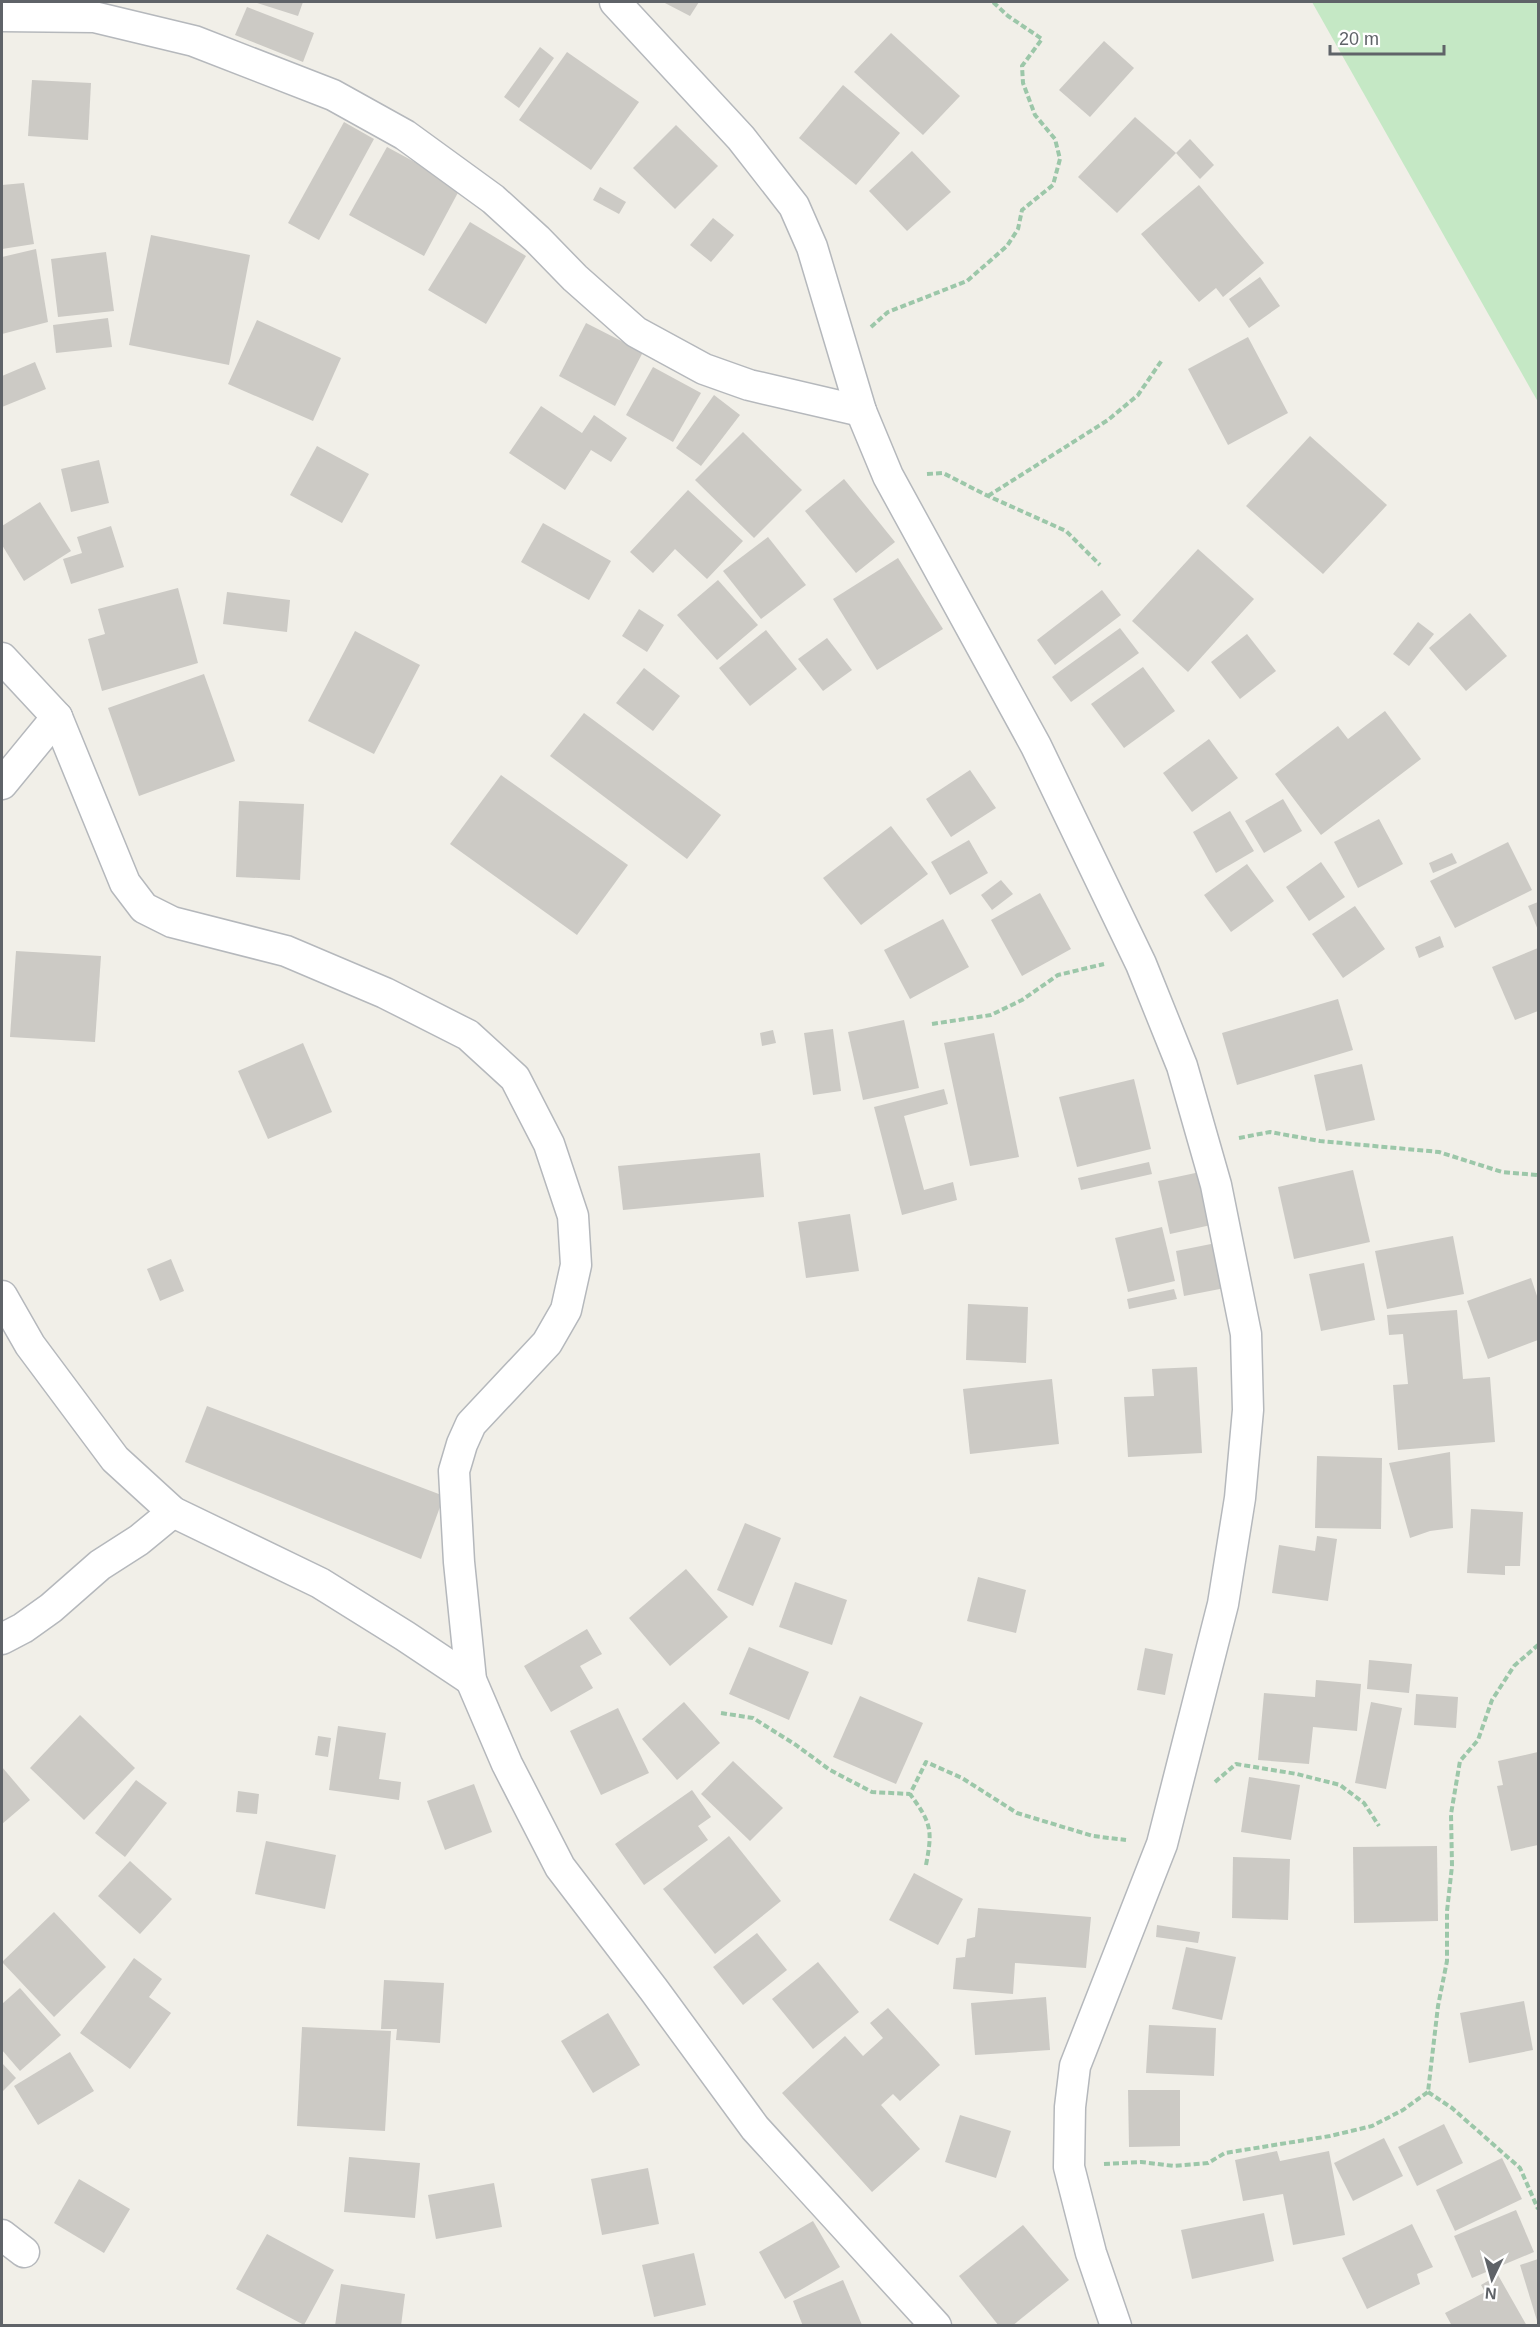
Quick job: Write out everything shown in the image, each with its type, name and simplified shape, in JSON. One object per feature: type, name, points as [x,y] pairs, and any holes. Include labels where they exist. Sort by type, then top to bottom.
[{"type":"street","points":[[615,2],[741,138],[794,206],[812,247],[861,411],[888,476],[1036,746],[1141,964],[1182,1066],[1216,1185],[1246,1334],[1248,1410],[1240,1498],[1223,1604],[1162,1844],[1075,2066],[1070,2107],[1069,2167],[1091,2253],[1116,2325]]},
{"type":"street","points":[[2,16],[94,17],[194,41],[333,95],[405,135],[493,199],[575,278],[636,332],[704,369],[749,385],[861,411]]},
{"type":"street","points":[[2,658],[57,717],[124,883],[144,908],[172,922],[286,951],[385,993],[468,1035],[515,1078],[549,1144],[573,1216],[576,1265],[566,1310],[547,1343],[471,1424],[454,1471],[459,1562],[471,1680],[507,1764],[560,1867],[755,2128],[936,2325]]},
{"type":"street","points":[[2,784],[57,717]]},
{"type":"street","points":[[2,1296],[30,1345],[115,1459],[173,1512],[320,1583],[471,1680]]},
{"type":"street","points":[[2,1638],[23,1628],[51,1608],[100,1565],[139,1540],[173,1512]]},
{"type":"path","points":[[867,330],[888,312],[968,281],[1006,246],[1018,229],[1022,210],[1053,185],[1060,159],[1054,139],[1035,115],[1023,84],[1022,66],[1042,39],[1008,16],[993,2]]},
{"type":"path","points":[[988,496],[1108,420],[1138,395],[1162,360]]},
{"type":"path","points":[[888,476],[943,473],[1066,531],[1100,565]]},
{"type":"path","points":[[932,1024],[991,1015],[1022,1000],[1058,975],[1106,963],[1141,964]]},
{"type":"path","points":[[1216,1185],[1228,1139],[1270,1132],[1320,1141],[1439,1152],[1502,1172],[1539,1175]]},
{"type":"path","points":[[1069,2167],[1141,2162],[1174,2166],[1208,2163],[1225,2152],[1295,2143],[1372,2126],[1403,2110],[1428,2092],[1438,2006],[1447,1961],[1447,1911],[1452,1866],[1451,1814],[1460,1761],[1478,1740],[1492,1700],[1514,1666],[1539,1645]]},
{"type":"path","points":[[721,1713],[753,1718],[796,1744],[830,1770],[872,1792],[910,1794]]},
{"type":"path","points":[[910,1794],[927,1762],[962,1778],[1017,1813],[1094,1836],[1162,1844]]},
{"type":"path","points":[[1209,1787],[1236,1764],[1297,1774],[1340,1785],[1364,1803],[1379,1826]]},
{"type":"path","points":[[910,1794],[924,1814],[931,1837],[926,1865]]},
{"type":"path","points":[[1428,2092],[1476,2127],[1520,2168],[1539,2209]]},
{"type":"green space","points":[[1312,2],[1538,2],[1538,402]]},
{"type":"building","points":[[254,2],[303,2],[298,16]]},
{"type":"building","points":[[663,2],[699,2],[690,16]]},
{"type":"building","points":[[247,7],[314,33],[303,62],[235,35]]},
{"type":"building","points":[[891,33],[960,96],[923,135],[854,72]]},
{"type":"building","points":[[1104,41],[1134,68],[1090,117],[1059,90]]},
{"type":"building","points":[[540,47],[554,58],[519,108],[504,97]]},
{"type":"building","points":[[567,52],[639,102],[591,170],[519,120]]},
{"type":"building","points":[[32,80],[91,83],[88,140],[28,136]]},
{"type":"building","points":[[843,85],[900,133],[856,185],[799,138]]},
{"type":"building","points":[[1135,117],[1176,153],[1117,213],[1078,177]]},
{"type":"building","points":[[344,122],[374,139],[319,240],[288,223]]},
{"type":"building","points":[[676,125],[718,166],[675,209],[633,168]]},
{"type":"building","points":[[1190,139],[1214,165],[1200,179],[1176,153]]},
{"type":"building","points":[[387,147],[461,187],[424,256],[349,215]]},
{"type":"building","points":[[912,151],[951,192],[907,231],[869,191]]},
{"type":"building","points":[[24,183],[34,244],[2,249],[2,185]]},
{"type":"building","points":[[1199,185],[1264,263],[1223,297],[1216,288],[1199,302],[1141,234]]},
{"type":"building","points":[[600,187],[626,202],[619,214],[593,200]]},
{"type":"building","points":[[713,218],[734,235],[711,262],[690,245]]},
{"type":"building","points":[[470,222],[526,256],[486,324],[428,290]]},
{"type":"building","points":[[151,235],[250,255],[229,365],[129,345]]},
{"type":"building","points":[[36,249],[48,322],[2,334],[2,257]]},
{"type":"building","points":[[106,252],[114,311],[58,317],[51,259]]},
{"type":"building","points":[[1260,277],[1280,306],[1249,328],[1229,299]]},
{"type":"building","points":[[108,318],[112,347],[56,353],[53,325]]},
{"type":"building","points":[[257,320],[341,358],[313,421],[228,384]]},
{"type":"building","points":[[586,323],[643,352],[615,406],[559,376]]},
{"type":"building","points":[[1248,337],[1288,413],[1228,445],[1188,369]]},
{"type":"building","points":[[35,362],[46,389],[2,407],[2,376]]},
{"type":"building","points":[[653,367],[701,393],[673,442],[626,415]]},
{"type":"building","points":[[714,395],[740,415],[701,466],[676,448]]},
{"type":"building","points":[[541,406],[582,433],[594,415],[627,438],[611,462],[591,450],[565,490],[509,453]]},
{"type":"building","points":[[743,432],[802,490],[754,538],[695,480]]},
{"type":"building","points":[[1310,436],[1387,505],[1323,574],[1246,506]]},
{"type":"building","points":[[317,446],[369,474],[342,523],[290,495]]},
{"type":"building","points":[[99,460],[109,503],[71,512],[61,469]]},
{"type":"building","points":[[844,479],[895,542],[856,573],[805,511]]},
{"type":"building","points":[[688,490],[743,541],[707,579],[675,549],[653,573],[630,552]]},
{"type":"building","points":[[40,502],[71,551],[24,581],[2,545],[2,526]]},
{"type":"building","points":[[543,523],[611,561],[589,600],[521,562]]},
{"type":"building","points":[[111,526],[124,567],[71,584],[63,559],[82,553],[77,537]]},
{"type":"building","points":[[768,537],[806,585],[761,619],[723,571]]},
{"type":"building","points":[[1198,549],[1254,599],[1188,672],[1132,621]]},
{"type":"building","points":[[898,558],[943,629],[877,670],[833,599]]},
{"type":"building","points":[[718,580],[758,625],[717,660],[677,615]]},
{"type":"building","points":[[178,588],[198,663],[102,691],[88,639],[105,634],[98,609]]},
{"type":"building","points":[[1102,590],[1121,615],[1055,665],[1037,640]]},
{"type":"building","points":[[227,592],[290,600],[287,632],[223,624]]},
{"type":"building","points":[[639,609],[664,625],[647,652],[622,636]]},
{"type":"building","points":[[1470,613],[1507,656],[1466,691],[1429,648]]},
{"type":"building","points":[[1418,622],[1434,634],[1409,666],[1393,654]]},
{"type":"building","points":[[1120,628],[1139,653],[1071,702],[1052,677]]},
{"type":"building","points":[[766,630],[797,669],[750,706],[719,668]]},
{"type":"building","points":[[355,631],[420,665],[374,754],[308,721]]},
{"type":"building","points":[[1247,634],[1276,671],[1240,699],[1211,662]]},
{"type":"building","points":[[827,638],[852,670],[823,691],[798,659]]},
{"type":"building","points":[[1143,667],[1175,711],[1124,748],[1091,704]]},
{"type":"building","points":[[644,668],[680,696],[653,731],[616,703]]},
{"type":"building","points":[[204,674],[235,761],[139,796],[108,708]]},
{"type":"building","points":[[1385,711],[1421,759],[1321,835],[1275,774],[1338,726],[1348,739]]},
{"type":"building","points":[[584,713],[721,815],[687,859],[550,756]]},
{"type":"building","points":[[1209,739],[1238,778],[1192,812],[1163,773]]},
{"type":"building","points":[[970,770],[996,808],[951,837],[926,799]]},
{"type":"building","points":[[501,775],[628,865],[577,935],[450,844]]},
{"type":"building","points":[[1283,799],[1302,831],[1264,853],[1245,821]]},
{"type":"building","points":[[239,801],[304,804],[300,880],[236,877]]},
{"type":"building","points":[[1230,811],[1254,851],[1216,873],[1193,832]]},
{"type":"building","points":[[1379,819],[1403,864],[1358,888],[1334,842]]},
{"type":"building","points":[[891,826],[928,874],[861,925],[823,878]]},
{"type":"building","points":[[969,840],[988,873],[950,895],[931,862]]},
{"type":"building","points":[[1508,842],[1532,890],[1455,928],[1430,881]]},
{"type":"building","points":[[1452,853],[1457,863],[1433,873],[1429,863]]},
{"type":"building","points":[[1321,862],[1345,897],[1309,921],[1286,887]]},
{"type":"building","points":[[1247,864],[1274,901],[1231,932],[1204,895]]},
{"type":"building","points":[[1001,880],[1013,894],[992,910],[981,895]]},
{"type":"building","points":[[1040,893],[1071,949],[1022,976],[991,920]]},
{"type":"building","points":[[1538,902],[1538,930],[1528,906]]},
{"type":"building","points":[[1355,906],[1385,949],[1343,978],[1312,934]]},
{"type":"building","points":[[943,919],[969,967],[910,999],[884,950]]},
{"type":"building","points":[[1440,936],[1444,947],[1419,958],[1415,947]]},
{"type":"building","points":[[1538,948],[1538,1011],[1515,1020],[1492,967]]},
{"type":"building","points":[[16,951],[101,956],[95,1042],[10,1037]]},
{"type":"building","points":[[1338,999],[1353,1050],[1237,1085],[1222,1033]]},
{"type":"building","points":[[904,1020],[919,1088],[863,1100],[848,1032]]},
{"type":"building","points":[[833,1029],[841,1091],[813,1095],[804,1033]]},
{"type":"building","points":[[773,1030],[776,1043],[762,1046],[760,1033]]},
{"type":"building","points":[[994,1033],[1019,1157],[970,1166],[944,1043]]},
{"type":"building","points":[[303,1043],[332,1112],[268,1139],[238,1071]]},
{"type":"building","points":[[1362,1064],[1375,1120],[1326,1131],[1314,1075]]},
{"type":"building","points":[[1134,1079],[1151,1149],[1077,1167],[1059,1097]]},
{"type":"building","points":[[944,1089],[948,1104],[904,1116],[924,1190],[953,1182],[957,1200],[902,1215],[874,1107]]},
{"type":"building","points":[[760,1153],[764,1197],[623,1210],[618,1166]]},
{"type":"building","points":[[1149,1162],[1152,1174],[1081,1190],[1078,1178]]},
{"type":"building","points":[[1353,1170],[1370,1242],[1294,1259],[1278,1187]]},
{"type":"building","points":[[1200,1172],[1211,1225],[1170,1234],[1158,1181]]},
{"type":"building","points":[[850,1214],[859,1271],[806,1278],[798,1222]]},
{"type":"building","points":[[1162,1227],[1175,1281],[1128,1292],[1115,1238]]},
{"type":"building","points":[[1453,1236],[1464,1294],[1387,1309],[1375,1251]]},
{"type":"building","points":[[1216,1243],[1225,1288],[1184,1296],[1176,1251]]},
{"type":"building","points":[[171,1259],[184,1291],[160,1301],[147,1269]]},
{"type":"building","points":[[1364,1263],[1375,1320],[1321,1331],[1309,1274]]},
{"type":"building","points":[[1531,1278],[1538,1299],[1538,1340],[1488,1359],[1467,1301]]},
{"type":"building","points":[[1174,1289],[1177,1299],[1129,1309],[1127,1299]]},
{"type":"building","points":[[968,1304],[1028,1307],[1026,1363],[966,1360]]},
{"type":"building","points":[[1457,1310],[1463,1379],[1490,1377],[1495,1442],[1398,1450],[1393,1385],[1408,1384],[1403,1334],[1389,1335],[1387,1315]]},
{"type":"building","points":[[1197,1367],[1202,1453],[1128,1457],[1124,1397],[1154,1396],[1152,1369]]},
{"type":"building","points":[[1052,1379],[1059,1444],[970,1454],[963,1389]]},
{"type":"building","points":[[207,1406],[444,1496],[421,1559],[185,1462]]},
{"type":"building","points":[[1450,1452],[1453,1528],[1430,1531],[1410,1538],[1389,1463]]},
{"type":"building","points":[[1317,1456],[1382,1458],[1381,1529],[1315,1528]]},
{"type":"building","points":[[1471,1509],[1523,1512],[1520,1566],[1505,1566],[1505,1575],[1467,1573]]},
{"type":"building","points":[[745,1523],[781,1538],[753,1606],[717,1590]]},
{"type":"building","points":[[1317,1536],[1337,1539],[1328,1601],[1272,1593],[1279,1545],[1315,1551]]},
{"type":"building","points":[[686,1569],[728,1617],[670,1666],[629,1618]]},
{"type":"building","points":[[978,1577],[1026,1590],[1016,1633],[967,1621]]},
{"type":"building","points":[[795,1582],[847,1600],[832,1645],[779,1627]]},
{"type":"building","points":[[587,1629],[602,1654],[580,1666],[593,1688],[551,1712],[524,1666]]},
{"type":"building","points":[[749,1647],[809,1672],[789,1720],[729,1694]]},
{"type":"building","points":[[1145,1648],[1173,1654],[1165,1695],[1137,1690]]},
{"type":"building","points":[[1369,1660],[1412,1664],[1409,1693],[1367,1689]]},
{"type":"building","points":[[1316,1680],[1361,1684],[1357,1731],[1313,1727],[1309,1764],[1258,1760],[1264,1693],[1315,1697]]},
{"type":"building","points":[[1416,1694],[1458,1697],[1456,1728],[1414,1725]]},
{"type":"building","points":[[860,1696],[923,1723],[896,1784],[833,1757]]},
{"type":"building","points":[[684,1702],[720,1743],[677,1780],[642,1739]]},
{"type":"building","points":[[1371,1702],[1402,1708],[1386,1789],[1355,1783]]},
{"type":"building","points":[[618,1708],[649,1773],[601,1795],[570,1731]]},
{"type":"building","points":[[80,1715],[135,1768],[84,1820],[30,1768]]},
{"type":"building","points":[[338,1726],[386,1733],[379,1779],[401,1782],[399,1800],[329,1790]]},
{"type":"building","points":[[318,1736],[331,1738],[328,1757],[315,1755]]},
{"type":"building","points":[[1538,1752],[1538,1845],[1511,1851],[1497,1786],[1503,1785],[1498,1761]]},
{"type":"building","points":[[733,1761],[783,1808],[750,1841],[701,1794]]},
{"type":"building","points":[[2,1767],[30,1800],[2,1824]]},
{"type":"building","points":[[1249,1777],[1300,1785],[1291,1840],[1241,1832]]},
{"type":"building","points":[[136,1780],[167,1803],[125,1857],[95,1833]]},
{"type":"building","points":[[474,1784],[492,1832],[445,1850],[427,1801]]},
{"type":"building","points":[[692,1790],[711,1817],[698,1826],[708,1840],[644,1885],[615,1844]]},
{"type":"building","points":[[238,1791],[259,1794],[257,1814],[236,1812]]},
{"type":"building","points":[[729,1836],[781,1901],[715,1954],[663,1889]]},
{"type":"building","points":[[266,1841],[336,1855],[325,1909],[255,1894]]},
{"type":"building","points":[[1437,1846],[1438,1921],[1354,1923],[1353,1847]]},
{"type":"building","points":[[1233,1857],[1290,1859],[1288,1920],[1232,1918]]},
{"type":"building","points":[[130,1861],[172,1899],[140,1934],[98,1896]]},
{"type":"building","points":[[914,1873],[963,1899],[938,1945],[889,1920]]},
{"type":"building","points":[[978,1908],[1091,1917],[1086,1968],[1015,1963],[1013,1994],[953,1989],[956,1958],[965,1957],[967,1939],[975,1937]]},
{"type":"building","points":[[54,1912],[106,1967],[54,2017],[2,1962]]},
{"type":"building","points":[[1157,1925],[1200,1932],[1198,1943],[1156,1937]]},
{"type":"building","points":[[757,1933],[787,1970],[743,2005],[713,1967]]},
{"type":"building","points":[[1186,1947],[1236,1957],[1222,2020],[1172,2009]]},
{"type":"building","points":[[134,1958],[162,1979],[149,1997],[171,2013],[130,2069],[80,2033]]},
{"type":"building","points":[[818,1962],[859,2012],[813,2049],[772,1999]]},
{"type":"building","points":[[384,1980],[444,1983],[440,2043],[396,2040],[397,2029],[381,2029]]},
{"type":"building","points":[[20,1988],[61,2035],[20,2071],[2,2050],[2,2004]]},
{"type":"building","points":[[1046,1997],[1050,2050],[975,2055],[971,2003]]},
{"type":"building","points":[[1524,2001],[1533,2050],[1469,2063],[1460,2013]]},
{"type":"building","points":[[888,2008],[940,2065],[900,2101],[893,2094],[881,2105],[920,2149],[872,2192],[782,2093],[845,2036],[863,2056],[883,2038],[870,2023]]},
{"type":"building","points":[[608,2013],[640,2065],[593,2093],[561,2041]]},
{"type":"building","points":[[1149,2025],[1216,2028],[1214,2076],[1146,2073]]},
{"type":"building","points":[[302,2027],[391,2031],[385,2131],[297,2126]]},
{"type":"building","points":[[70,2052],[94,2091],[38,2125],[14,2086]]},
{"type":"building","points":[[2,2063],[16,2078],[2,2092]]},
{"type":"building","points":[[1128,2090],[1180,2090],[1180,2146],[1129,2147]]},
{"type":"building","points":[[960,2115],[1011,2131],[996,2178],[945,2162]]},
{"type":"building","points":[[1444,2124],[1463,2163],[1417,2186],[1398,2147]]},
{"type":"building","points":[[1384,2138],[1403,2176],[1353,2201],[1334,2163]]},
{"type":"building","points":[[1277,2151],[1280,2161],[1329,2151],[1345,2235],[1293,2245],[1283,2194],[1243,2201],[1235,2160]]},
{"type":"building","points":[[349,2157],[420,2163],[415,2218],[344,2212]]},
{"type":"building","points":[[1502,2158],[1522,2199],[1455,2231],[1436,2190]]},
{"type":"building","points":[[648,2168],[659,2224],[602,2235],[591,2179]]},
{"type":"building","points":[[79,2179],[130,2209],[104,2253],[54,2223]]},
{"type":"building","points":[[494,2183],[502,2227],[436,2239],[428,2195]]},
{"type":"building","points":[[1516,2210],[1534,2252],[1472,2278],[1454,2236]]},
{"type":"building","points":[[1264,2213],[1274,2261],[1192,2279],[1181,2230]]},
{"type":"building","points":[[813,2221],[840,2267],[785,2299],[759,2252]]},
{"type":"building","points":[[1412,2224],[1433,2267],[1417,2274],[1420,2284],[1367,2309],[1342,2258]]},
{"type":"building","points":[[1023,2225],[1069,2280],[1012,2326],[999,2326],[959,2276]]},
{"type":"building","points":[[267,2234],[334,2270],[304,2325],[236,2289]]},
{"type":"building","points":[[694,2253],[706,2305],[654,2317],[642,2265]]},
{"type":"building","points":[[1538,2259],[1538,2324],[1520,2265]]},
{"type":"building","points":[[1498,2275],[1527,2326],[1452,2326],[1445,2313],[1485,2292],[1481,2285]]},
{"type":"building","points":[[843,2280],[862,2325],[803,2326],[793,2301]]},
{"type":"building","points":[[341,2284],[405,2294],[401,2326],[335,2326]]}]
